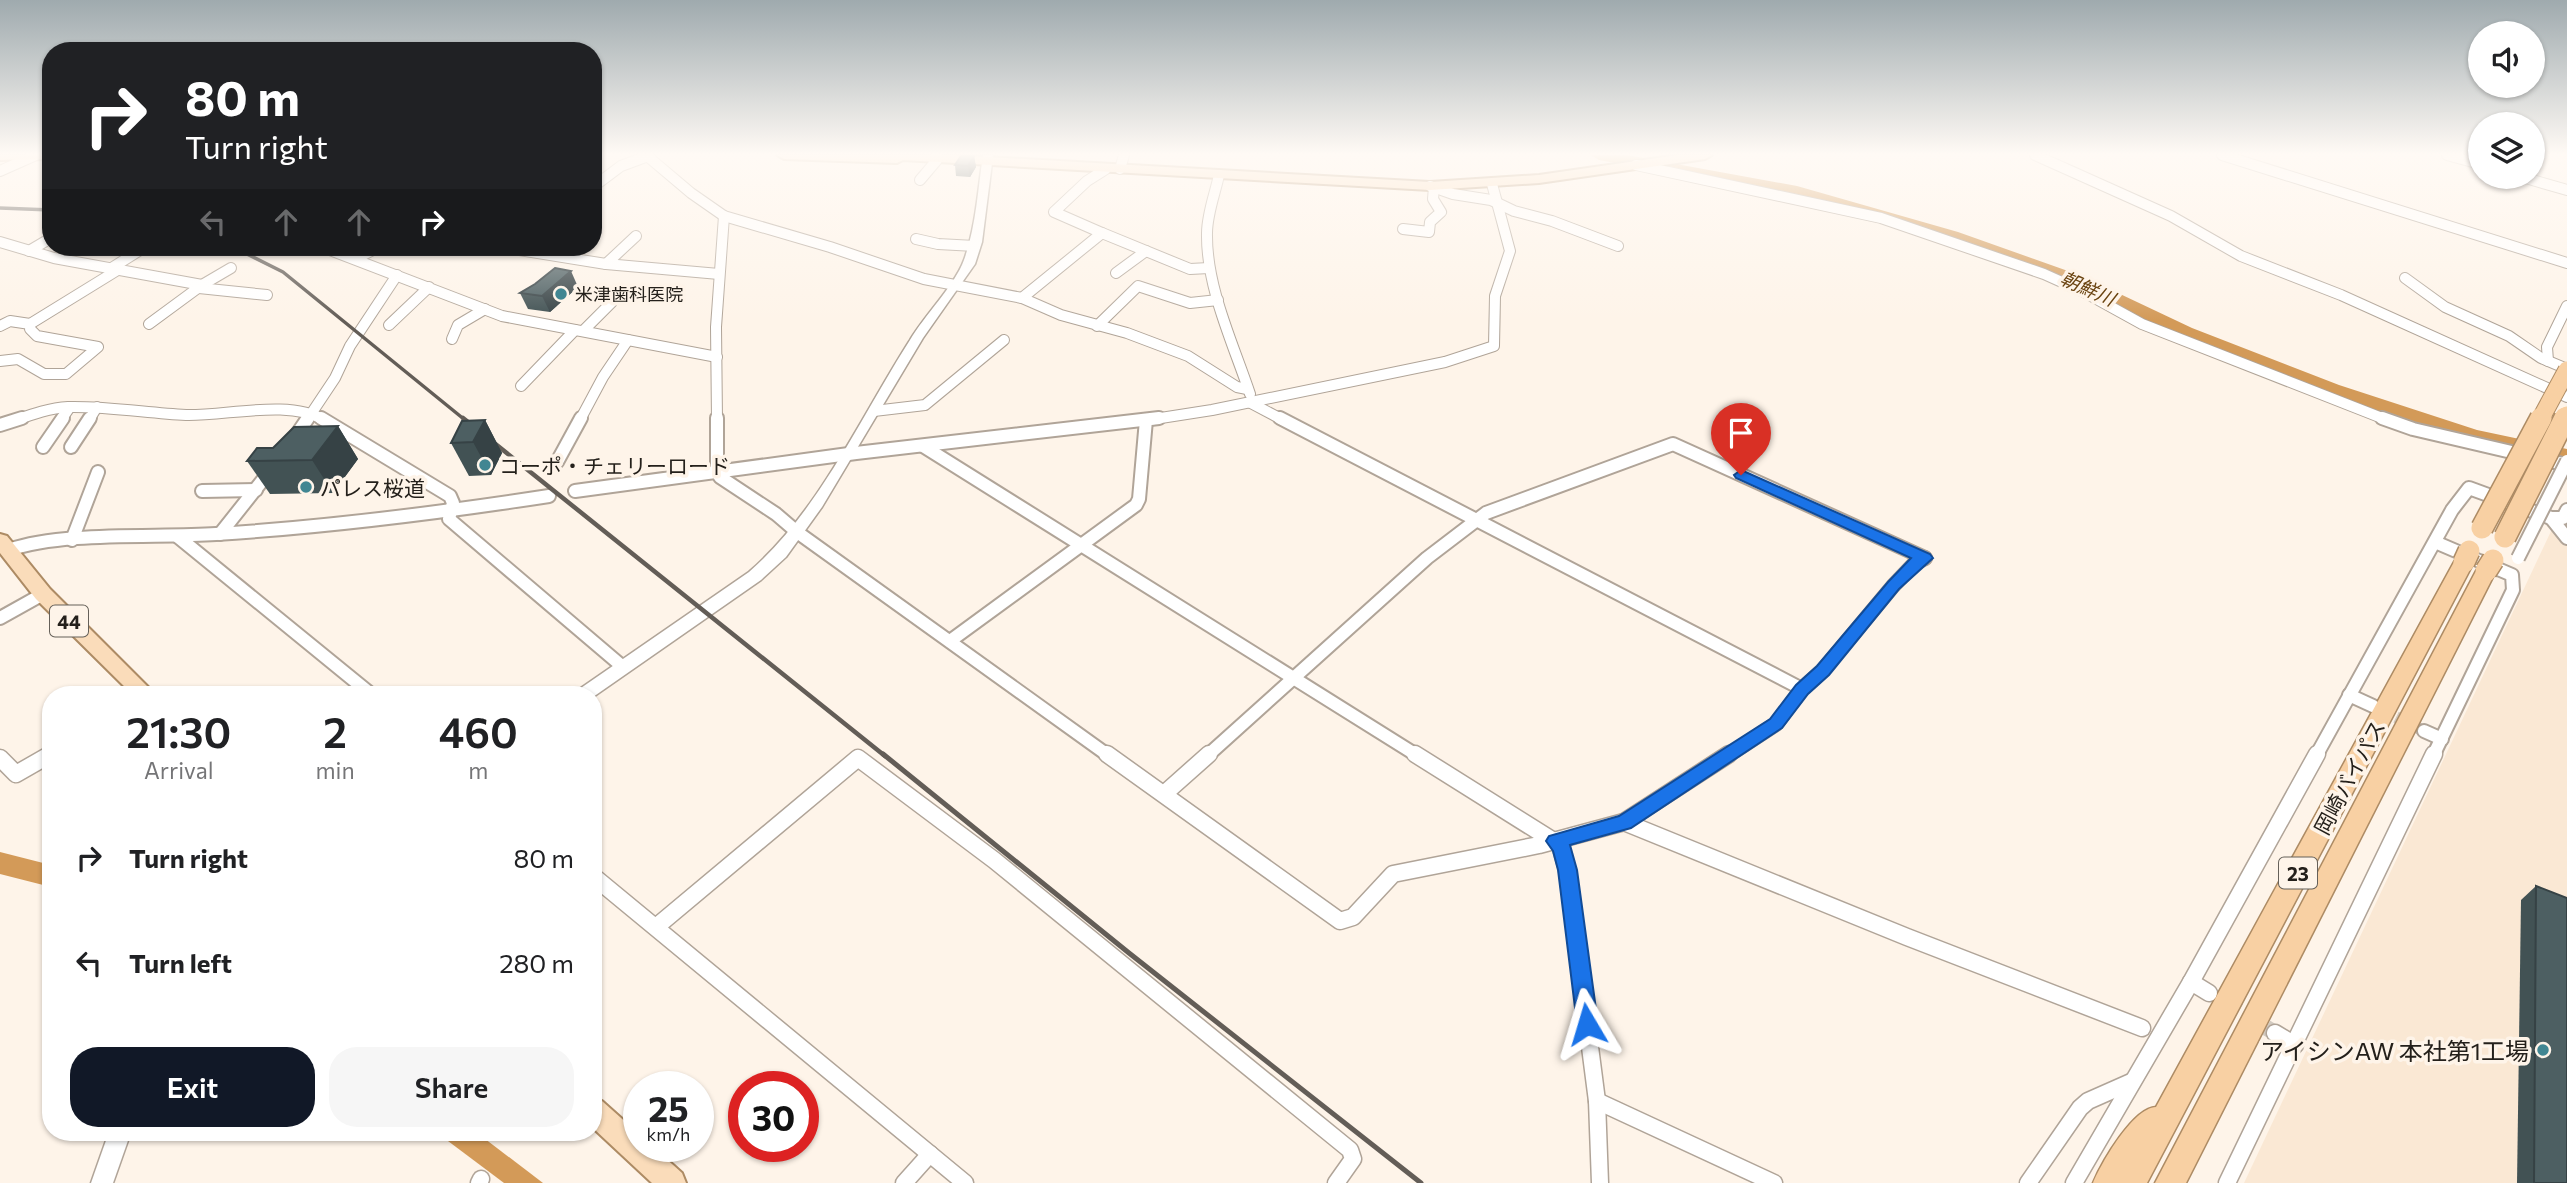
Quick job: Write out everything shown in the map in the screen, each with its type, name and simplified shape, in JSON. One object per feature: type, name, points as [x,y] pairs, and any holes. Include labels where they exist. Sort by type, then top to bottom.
[{"type":"highway","name":"岡崎バイパス","points":[[2170,1183],[2478,561],[2482,528],[2567,369]]},
{"type":"highway","name":"岡崎バイパス","points":[[2131,1183],[2178,1093],[2478,561],[2505,537],[2567,415]]},
{"type":"highway","name":"23","points":[[2108,1183],[2122,1158],[2178,1093]]},
{"type":"main road","name":"44","points":[[5,545],[43,594],[136,686]]},
{"type":"main road","points":[[602,1118],[672,1183]]},
{"type":"street","points":[[716,210],[724,216],[830,247],[924,279],[1022,298],[1061,315],[1188,356],[1237,387],[1247,389]]},
{"type":"street","points":[[597,686],[755,576],[781,553],[874,411],[923,329],[965,271],[975,246],[980,210]]},
{"type":"street","points":[[1056,210],[1054,212],[1190,269],[1209,268]]},
{"type":"street","points":[[1211,210],[1207,229],[1209,268],[1251,402],[1802,689]]},
{"type":"street","points":[[1403,229],[1432,237],[1430,222],[1440,210]]},
{"type":"street","points":[[575,491],[846,455],[1146,420],[1251,402],[1445,362],[1494,346],[1495,296],[1510,251],[1501,210]]},
{"type":"street","points":[[1513,210],[1552,221],[1618,246]]},
{"type":"street","points":[[1845,210],[1881,218],[2044,274],[2084,292],[2142,324],[2358,410],[2413,429],[2567,463],[2518,558],[2512,575],[2513,590],[2227,1183]]},
{"type":"street","points":[[2158,210],[2241,256],[2341,295],[2567,397]]},
{"type":"street","points":[[2398,210],[2567,263]]},
{"type":"street","points":[[718,472],[716,297],[724,216]]},
{"type":"street","points":[[1022,298],[1102,233]]},
{"type":"street","points":[[606,264],[636,236]]},
{"type":"street","points":[[916,239],[938,244],[975,246]]},
{"type":"street","points":[[0,242],[42,254]]},
{"type":"street","points":[[29,251],[42,243]]},
{"type":"street","points":[[1116,273],[1146,251]]},
{"type":"street","points":[[51,256],[201,286],[267,295]]},
{"type":"street","points":[[0,326],[10,321],[30,324],[132,256]]},
{"type":"street","points":[[347,256],[502,316],[717,357]]},
{"type":"street","points":[[355,259],[361,256]]},
{"type":"street","points":[[559,256],[606,264],[719,274]]},
{"type":"street","points":[[149,324],[231,268]]},
{"type":"street","points":[[288,446],[313,413],[335,378],[350,346],[397,275]]},
{"type":"street","points":[[2405,278],[2445,307],[2508,336],[2548,361],[2567,369]]},
{"type":"street","points":[[389,325],[429,286]]},
{"type":"street","points":[[1097,326],[1138,286],[1190,303],[1218,300]]},
{"type":"street","points":[[521,386],[612,302]]},
{"type":"street","points":[[2548,361],[2547,347],[2567,306]]},
{"type":"street","points":[[452,339],[458,326],[485,309]]},
{"type":"street","points":[[0,361],[12,358],[29,362],[43,373],[66,374],[98,347],[37,336],[30,329],[30,324]]},
{"type":"street","points":[[557,462],[603,377],[628,340]]},
{"type":"street","points":[[874,411],[925,405],[1004,340]]},
{"type":"street","points":[[43,447],[70,407]]},
{"type":"street","points":[[0,425],[49,409],[70,407],[168,414],[295,410],[313,413],[450,496],[453,503],[448,517],[452,522],[623,667]]},
{"type":"street","points":[[71,447],[97,407]]},
{"type":"street","points":[[950,641],[1136,505],[1139,499],[1146,420]]},
{"type":"street","points":[[718,472],[797,532],[1340,921],[1353,917],[1393,874],[1555,841],[1624,822],[1776,724],[1802,689],[1823,670],[1893,586],[1914,563],[1925,558],[1673,444],[1542,490],[1498,507],[1477,519],[1427,558],[1164,794]]},
{"type":"street","points":[[923,446],[1127,576],[1293,676],[1555,841],[1562,848],[1597,1101],[1600,1183]]},
{"type":"street","points":[[220,534],[280,457]]},
{"type":"street","points":[[72,540],[98,471]]},
{"type":"street","points":[[2074,1183],[2191,982],[2452,510],[2469,488],[2552,518],[2563,518],[2567,510]]},
{"type":"street","points":[[202,491],[256,490]]},
{"type":"street","points":[[5,545],[220,534],[449,511],[548,496]]},
{"type":"street","points":[[2552,518],[2567,538]]},
{"type":"street","points":[[177,536],[361,686]]},
{"type":"street","points":[[2435,542],[2512,575]]},
{"type":"street","points":[[0,618],[43,594]]},
{"type":"street","points":[[2349,695],[2373,706]]},
{"type":"street","points":[[2424,730],[2442,739]]},
{"type":"street","points":[[0,758],[16,774],[42,759]]},
{"type":"street","points":[[656,927],[858,758],[994,860],[1350,1150],[1353,1159],[1336,1183]]},
{"type":"street","points":[[1624,822],[1907,937],[2142,1028]]},
{"type":"street","points":[[602,883],[965,1183]]},
{"type":"street","points":[[2191,982],[2209,993]]},
{"type":"street","points":[[2275,1033],[2295,1045]]},
{"type":"street","points":[[2028,1183],[2080,1108],[2088,1101],[2131,1082]]},
{"type":"street","points":[[1597,1101],[1774,1183]]},
{"type":"street","points":[[102,1183],[117,1141]]},
{"type":"street","points":[[904,1183],[930,1154]]},
{"type":"shaded area","points":[[2553,527],[2567,544],[2567,1183],[2244,1183]]},
{"type":"shaded area","points":[[0,852],[42,863],[42,885],[0,874]]},
{"type":"shaded area","points":[[448,1141],[488,1141],[543,1183],[504,1183]]},
{"type":"building","points":[[555,268],[571,271],[542,296],[520,293],[535,284]]},
{"type":"building","points":[[485,420],[473,442],[451,443],[462,421]]},
{"type":"building","points":[[338,426],[312,460],[247,461],[257,448],[273,448],[294,427]]},
{"type":"building","name":"アイシンAW 本社第1工場","points":[[2536,886],[2567,898],[2567,1183],[2534,1183]]},
{"type":"waterway","name":"朝鮮川","points":[[1863,210],[1952,236],[2075,280],[2185,332],[2332,389],[2473,436],[2567,456]]},
{"type":"tunnel","points":[[2380,709],[2424,731]]},
{"type":"tunnel","points":[[2225,1003],[2275,1033]]},
{"type":"railway","points":[[251,256],[283,272],[465,420]]},
{"type":"railway","points":[[463,418],[885,756]]},
{"type":"railway","points":[[883,754],[1129,953],[1421,1183]]},
{"type":"place","name":"米津歯科医院","points":[[561,294]]},
{"type":"place","name":"コーポ・チェリーロード","points":[[485,465]]},
{"type":"place","name":"パレス桜道","points":[[306,487]]},
{"type":"place","name":"アイシンAW 本社第1工場","points":[[2543,1050]]},
{"type":"route","points":[[1587,1024],[1567,870],[1562,848],[1555,841],[1624,822],[1776,724],[1802,689],[1823,670],[1893,586],[1914,563],[1925,558],[1741,475]]}]
